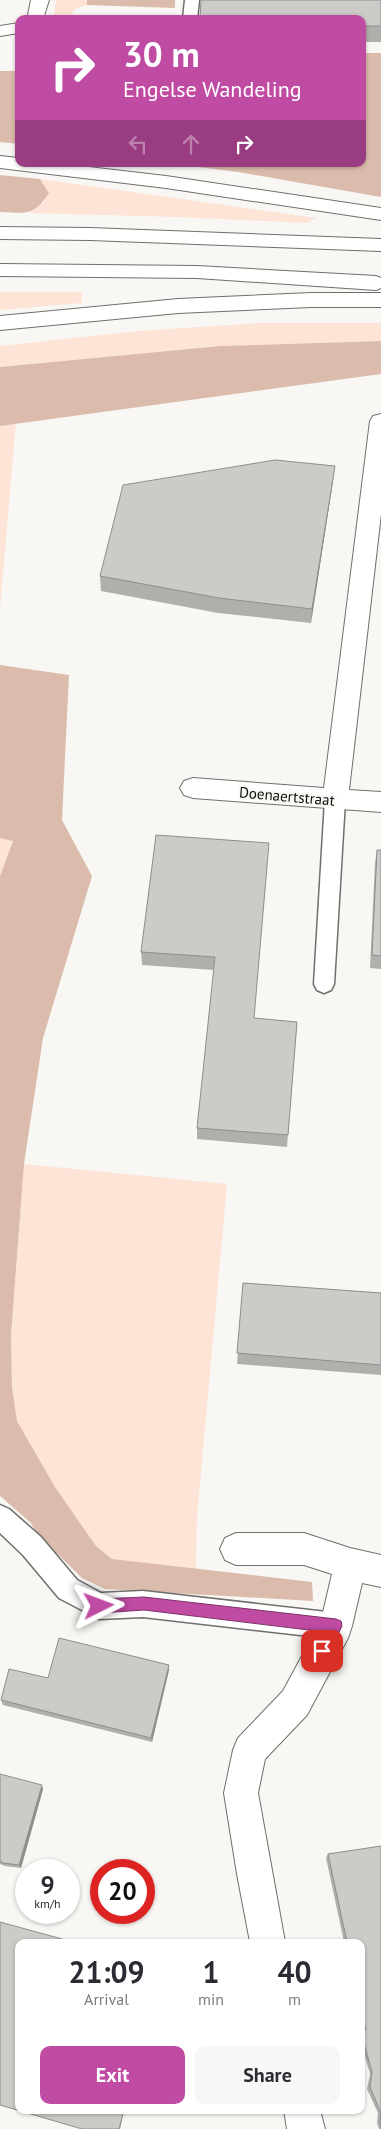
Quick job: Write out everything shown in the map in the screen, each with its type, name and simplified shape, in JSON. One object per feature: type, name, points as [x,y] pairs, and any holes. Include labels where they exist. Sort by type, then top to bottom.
[{"type":"main road","points":[[37,15],[40,0]]},
{"type":"main road","points":[[0,162],[15,164]]},
{"type":"main road","points":[[42,167],[166,182],[381,214]]},
{"type":"main road","points":[[0,234],[99,234],[381,245]]},
{"type":"main road","points":[[0,270],[197,272],[381,283]]},
{"type":"main road","points":[[0,323],[178,306],[311,300],[381,300]]},
{"type":"main road","points":[[335,800],[381,421]]},
{"type":"main road","name":"Doenaertstraat","points":[[193,788],[381,802]]},
{"type":"main road","points":[[236,1549],[304,1549],[366,1568],[295,1703],[250,1750],[240,1793],[267,1939]]},
{"type":"main road","points":[[303,2114],[306,2129]]},
{"type":"lane","points":[[190,15],[192,0]]},
{"type":"lane","points":[[324,984],[335,800]]},
{"type":"lane","points":[[0,1517],[32,1546],[68,1589],[99,1606],[144,1604],[336,1626]]},
{"type":"shaded area","points":[[56,0],[87,0],[87,5],[75,9],[71,15],[54,15]]},
{"type":"shaded area","points":[[87,0],[175,0],[175,8],[87,5]]},
{"type":"shaded area","points":[[366,53],[381,53],[381,197],[199,167],[366,167]]},
{"type":"shaded area","points":[[0,71],[15,71],[15,144],[0,142]]},
{"type":"shaded area","points":[[0,175],[40,179],[49,193],[38,206],[28,212],[0,212]]},
{"type":"shaded area","points":[[40,179],[316,218],[307,223],[30,213],[43,203],[49,193]]},
{"type":"shaded area","points":[[0,292],[82,292],[82,303],[0,310]]},
{"type":"shaded area","points":[[259,323],[381,323],[381,341],[220,346],[0,367],[0,346],[138,331]]},
{"type":"shaded area","points":[[381,341],[381,374],[0,426],[0,367],[220,346]]},
{"type":"shaded area","points":[[16,423],[0,608],[0,426]]},
{"type":"shaded area","points":[[0,665],[69,675],[62,820],[92,876],[43,1038],[24,1164],[11,1335],[12,1387],[17,1421],[55,1487],[96,1546],[112,1559],[312,1582],[313,1601],[105,1589],[82,1578],[38,1535],[31,1523],[0,1496],[0,876],[13,841],[0,838]]},
{"type":"shaded area","points":[[0,838],[13,840],[0,876]]},
{"type":"shaded area","points":[[24,1164],[227,1184],[197,1517],[196,1570],[112,1559],[96,1546],[55,1487],[17,1421],[12,1387],[11,1335]]},
{"type":"building","points":[[201,0],[381,0],[381,26],[366,26],[366,15],[200,15]]},
{"type":"building","points":[[275,460],[335,466],[312,609],[219,598],[100,576],[123,485]]},
{"type":"building","points":[[156,835],[269,843],[254,1018],[297,1022],[288,1135],[197,1128],[215,957],[141,952]]},
{"type":"building","points":[[377,850],[381,850],[381,956],[372,955]]},
{"type":"building","points":[[243,1283],[381,1293],[381,1365],[237,1353]]},
{"type":"building","points":[[59,1638],[169,1665],[151,1738],[1,1700],[9,1669],[48,1678]]},
{"type":"building","points":[[0,1774],[42,1785],[21,1859],[15,1859],[15,1864],[0,1861]]},
{"type":"building","points":[[381,1846],[381,2113],[370,2087],[372,2072],[365,2047],[365,1939],[346,1939],[328,1854]]},
{"type":"building","points":[[0,1922],[62,1939],[15,1939],[15,2109],[0,2105]]},
{"type":"building","points":[[31,2114],[123,2114],[119,2129],[82,2129]]},
{"type":"route","points":[[99,1606],[144,1604],[336,1626],[322,1651]]}]
